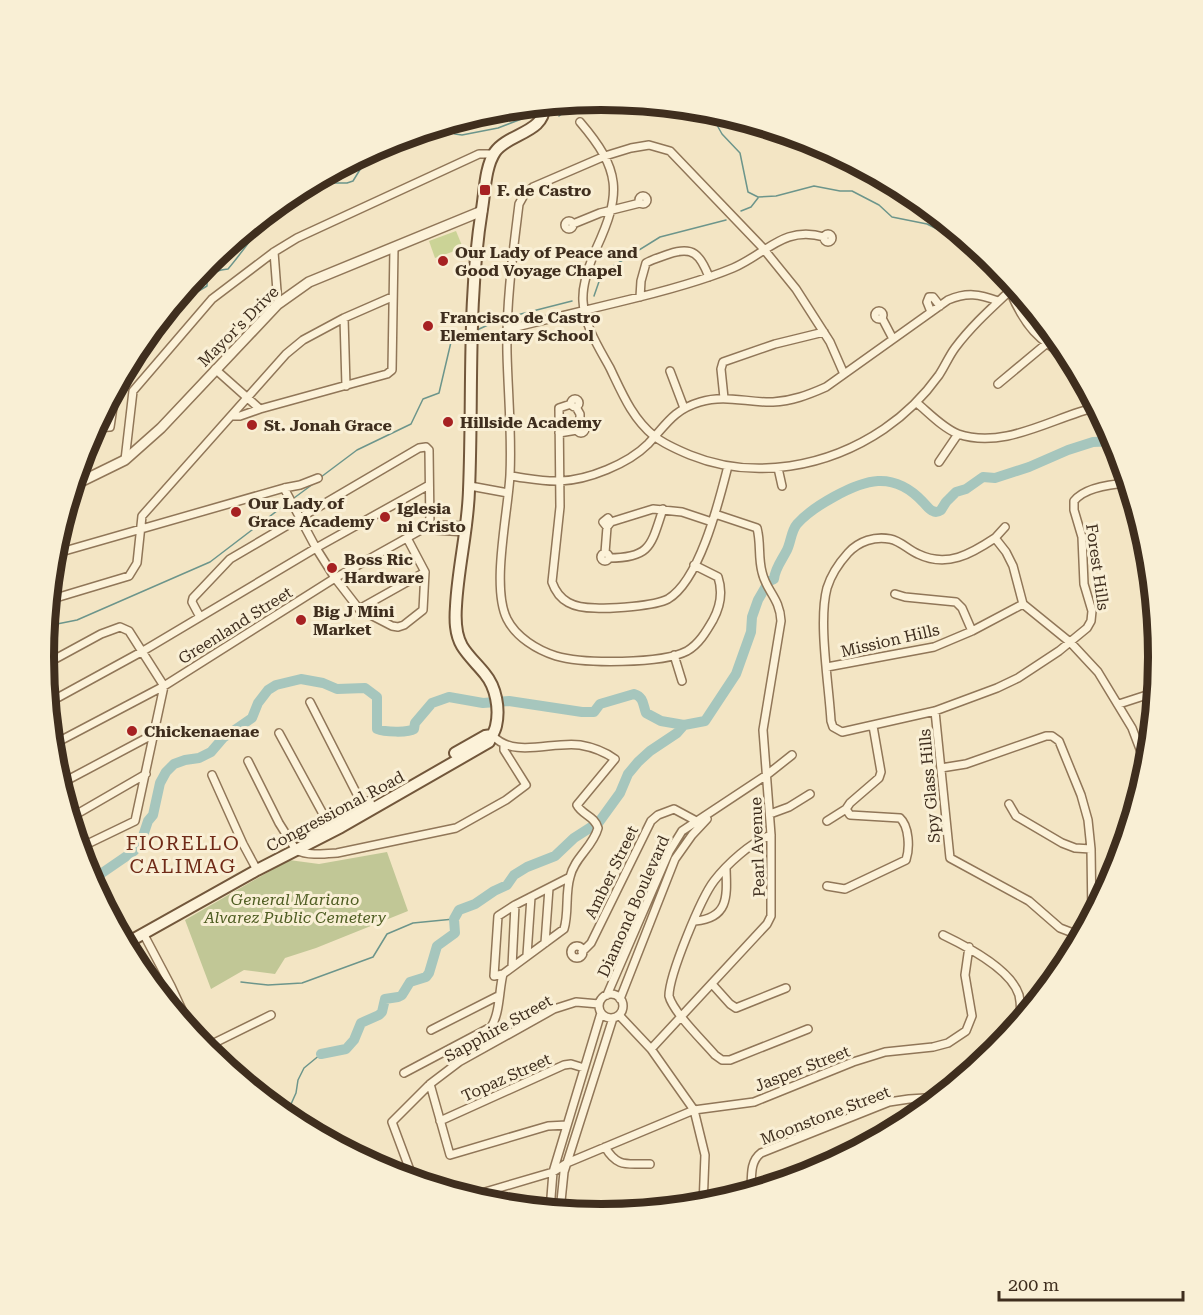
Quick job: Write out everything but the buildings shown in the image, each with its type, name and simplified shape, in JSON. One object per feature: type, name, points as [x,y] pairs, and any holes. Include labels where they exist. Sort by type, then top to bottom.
[{"type":"main road","points":[[493,154],[506,142],[538,123],[544,113]]},
{"type":"main road","name":"Congressional Road","points":[[129,934],[255,866],[341,827],[489,742],[497,722],[495,694],[492,684],[462,645],[456,629],[456,606],[470,486],[471,320],[482,211],[493,154]]},
{"type":"main road","name":"Congressional Road","points":[[294,847],[485,736],[492,735]]},
{"type":"main road","name":"Congressional Road","points":[[132,940],[255,866]]},
{"type":"street","points":[[580,122],[597,142],[605,156],[613,174],[614,183],[612,210],[588,267],[582,298],[584,311],[631,411],[654,436],[709,463],[758,469],[778,468],[805,464],[863,441],[884,429],[917,403],[939,375],[954,349],[1009,292]]},
{"type":"street","points":[[694,565],[718,577],[721,595],[717,614],[700,641],[687,651],[674,656],[585,661],[557,656],[534,646],[516,633],[507,621],[501,605],[500,585],[510,476],[508,328],[519,204],[524,195],[533,187],[605,156],[631,148],[649,145],[670,151],[764,250],[801,297],[824,332],[844,374]]},
{"type":"street","points":[[125,459],[133,391],[212,299],[274,252],[297,238],[479,154],[493,154]]},
{"type":"street","points":[[573,224],[600,213],[640,203]]},
{"type":"street","name":"Mayor's Drive","points":[[84,480],[125,459],[161,428],[278,304],[309,282],[482,211]]},
{"type":"street","points":[[508,328],[640,297],[709,277],[751,260],[781,239],[794,235],[815,234],[824,237]]},
{"type":"street","points":[[232,416],[240,416],[346,386],[387,374],[392,370],[394,248]]},
{"type":"street","points":[[640,297],[646,263],[681,250],[688,250],[697,255],[709,277]]},
{"type":"street","points":[[274,252],[278,304]]},
{"type":"street","points":[[510,476],[560,481],[576,479],[611,467],[646,446],[671,416],[684,408],[701,401],[724,398],[771,402],[794,399],[826,387],[931,312],[961,294],[976,293],[998,301]]},
{"type":"street","points":[[58,597],[129,576],[137,563],[142,516],[286,354],[303,340],[344,318],[392,297]]},
{"type":"street","points":[[931,312],[927,302],[929,297],[933,297],[940,306]]},
{"type":"street","points":[[1017,302],[1023,317],[1041,340],[1054,348]]},
{"type":"street","points":[[344,318],[346,386]]},
{"type":"street","points":[[882,318],[893,339]]},
{"type":"street","points":[[724,398],[721,369],[723,362],[775,344],[824,332]]},
{"type":"street","points":[[998,384],[1046,344]]},
{"type":"street","points":[[215,369],[246,399],[260,409]]},
{"type":"street","points":[[670,371],[684,408]]},
{"type":"street","points":[[917,403],[958,434],[999,437],[1025,432],[1090,409]]},
{"type":"street","points":[[559,433],[579,428],[580,414],[573,405],[561,405],[559,408],[559,433],[560,481],[560,507],[552,582],[561,599],[569,604],[596,609],[660,602],[669,598],[686,582],[694,565],[715,514],[728,466]]},
{"type":"street","points":[[104,428],[110,428],[111,414]]},
{"type":"street","points":[[939,462],[958,434]]},
{"type":"street","points":[[200,618],[192,602],[193,598],[230,559],[419,448],[426,447],[429,450],[430,527],[435,530],[466,529]]},
{"type":"street","points":[[778,468],[782,486]]},
{"type":"street","points":[[65,551],[318,478]]},
{"type":"street","points":[[56,699],[429,485]]},
{"type":"street","name":"Forest Hills","points":[[935,711],[1018,678],[1071,643],[1088,628],[1092,616],[1084,584],[1082,537],[1074,510],[1074,501],[1081,494],[1121,485]]},
{"type":"street","points":[[470,486],[508,493]]},
{"type":"street","points":[[284,488],[316,548],[359,609],[392,626],[404,625],[423,610],[425,572],[407,538]]},
{"type":"street","points":[[663,509],[646,549],[635,556],[607,555],[609,524],[645,510],[663,509],[682,512],[712,522]]},
{"type":"street","name":"Pearl Avenue","points":[[651,1049],[767,924],[771,916],[771,835],[763,730],[781,621],[777,601],[762,574],[757,528],[715,514]]},
{"type":"street","points":[[834,738],[837,731],[831,721],[824,610],[827,589],[841,561],[856,546],[872,539],[892,539],[930,559],[948,560],[967,555],[995,538],[1005,526]]},
{"type":"street","name":"Greenland Street","points":[[61,740],[164,686],[335,578],[430,527]]},
{"type":"street","points":[[995,538],[1013,566],[1023,604],[1071,643],[1098,672],[1119,704],[1140,750]]},
{"type":"street","points":[[359,609],[425,572]]},
{"type":"street","points":[[895,594],[956,602],[962,608],[972,631]]},
{"type":"street","name":"Mission Hills","points":[[827,667],[934,647],[972,631],[1023,604]]},
{"type":"street","points":[[54,660],[101,634],[120,627],[129,631],[164,686],[135,821],[87,844]]},
{"type":"street","points":[[674,656],[682,681]]},
{"type":"street","points":[[1119,704],[1148,695]]},
{"type":"street","points":[[310,702],[363,806]]},
{"type":"street","name":"Spy Glass Hills","points":[[837,731],[849,731],[935,711],[950,858],[1029,901],[1060,927],[1075,933]]},
{"type":"street","points":[[827,821],[846,809],[879,777],[881,772],[873,726]]},
{"type":"street","points":[[279,733],[329,825]]},
{"type":"street","points":[[69,779],[154,734]]},
{"type":"street","points":[[492,735],[504,744],[515,748],[579,745],[604,752],[615,759],[577,807],[592,818],[598,828],[595,840],[583,853],[570,877],[564,929],[503,974],[494,976],[498,916],[570,877]]},
{"type":"street","points":[[941,768],[966,764],[1046,736],[1056,738],[1062,744],[1083,801],[1091,834],[1092,902]]},
{"type":"street","points":[[248,761],[269,806],[294,847],[305,853],[337,853],[441,832],[463,825],[516,794],[526,785],[504,750],[504,744]]},
{"type":"street","name":"Diamond Boulevard","points":[[620,999],[675,859],[700,823],[715,809],[792,755]]},
{"type":"street","points":[[77,814],[146,774]]},
{"type":"street","points":[[212,775],[255,866]]},
{"type":"street","points":[[770,814],[789,807],[810,794]]},
{"type":"street","points":[[1009,804],[1016,816],[1062,843],[1075,848],[1091,849]]},
{"type":"street","name":"Amber Street","points":[[582,952],[591,943],[651,821],[658,815],[674,809],[700,823]]},
{"type":"street","points":[[827,886],[845,888],[906,860],[909,852],[905,822],[900,818],[850,815],[846,809]]},
{"type":"street","name":"Diamond Boulevard","points":[[608,995],[669,852],[682,831],[700,823]]},
{"type":"street","points":[[771,835],[751,845],[715,879],[680,953],[669,991],[670,1001],[715,1055],[722,1060],[730,1060],[808,1029]]},
{"type":"street","points":[[695,921],[711,918],[724,903],[727,892],[726,869]]},
{"type":"street","points":[[545,943],[549,888]]},
{"type":"street","points":[[527,955],[531,897]]},
{"type":"street","points":[[512,967],[515,905]]},
{"type":"street","points":[[143,933],[181,1007]]},
{"type":"street","points":[[943,935],[969,947],[1010,979],[1018,993],[1021,1009]]},
{"type":"street","name":"Jasper Street","points":[[486,1192],[553,1172],[567,1163],[694,1110],[754,1102],[853,1062],[885,1052],[933,1047],[948,1043],[966,1031],[972,1016],[965,975],[969,947]]},
{"type":"street","points":[[404,1073],[491,1027],[497,1014],[503,974]]},
{"type":"street","points":[[712,984],[736,1008],[786,988]]},
{"type":"street","points":[[551,1202],[553,1172],[601,1013],[599,1004],[602,998],[614,995],[620,999],[622,1009],[616,1017],[564,1172],[561,1203]]},
{"type":"street","points":[[430,1030],[498,996]]},
{"type":"street","name":"Sapphire Street","points":[[410,1170],[392,1122],[430,1084],[459,1062],[554,1009],[576,1002],[599,1004]]},
{"type":"street","points":[[601,1013],[606,1017],[616,1017],[651,1049],[694,1110],[705,1155],[703,1195]]},
{"type":"street","points":[[213,1044],[271,1015]]},
{"type":"street","name":"Topaz Street","points":[[440,1121],[564,1065],[571,1064],[584,1068]]},
{"type":"street","points":[[430,1084],[450,1155],[548,1126],[567,1125]]},
{"type":"street","name":"Moonstone Street","points":[[751,1184],[752,1164],[761,1153],[889,1102],[927,1098]]},
{"type":"street","points":[[605,1147],[617,1163],[650,1164]]},
{"type":"green space","points":[[456,231],[463,248],[435,258],[429,241]]},
{"type":"green space","name":"General Mariano Alvarez Public Cemetery","points":[[387,852],[408,911],[285,958],[275,974],[244,970],[211,989],[185,920],[289,860],[319,864]]},
{"type":"waterway","points":[[559,116],[566,111]]},
{"type":"waterway","points":[[451,132],[462,135],[498,128],[532,115]]},
{"type":"waterway","points":[[716,123],[722,134],[740,153],[748,192],[758,197],[776,196],[814,186],[852,191],[879,205],[892,217],[927,224],[946,232]]},
{"type":"waterway","points":[[328,183],[353,181],[363,164]]},
{"type":"waterway","points":[[741,211],[751,207],[758,198]]},
{"type":"waterway","points":[[594,296],[602,273],[660,237],[726,220]]},
{"type":"waterway","points":[[194,293],[207,286],[207,279],[212,275],[228,269],[255,234]]},
{"type":"waterway","points":[[517,315],[572,301]]},
{"type":"waterway","points":[[477,330],[501,319]]},
{"type":"waterway","points":[[321,477],[357,450],[411,424],[423,399],[439,393],[451,342],[467,334]]},
{"type":"waterway","points":[[99,873],[134,851],[141,842],[148,821],[153,815],[160,783],[166,772],[174,764],[199,758],[211,752],[223,738],[252,718],[258,703],[268,690],[276,685],[301,679],[323,683],[337,689],[365,688],[377,697],[377,729],[390,731],[414,729],[415,723],[432,703],[449,697],[483,703],[509,701],[594,712],[600,704],[634,694],[641,699],[646,713],[661,721],[684,725],[705,721],[736,674],[751,632],[752,617],[758,600],[769,581],[774,579],[795,527],[813,510],[834,496],[858,486],[869,482],[884,481],[908,489],[930,510],[937,512],[956,492],[966,489],[983,477],[995,478],[1029,467],[1068,450],[1093,442],[1104,441]]},
{"type":"waterway","points":[[294,498],[313,484]]},
{"type":"waterway","points":[[55,624],[77,620],[210,562],[286,504]]},
{"type":"waterway","points":[[321,1054],[346,1049],[354,1040],[361,1023],[382,1012],[385,999],[402,995],[410,982],[426,977],[437,946],[455,933],[454,919],[459,910],[475,904],[507,885],[514,875],[527,867],[555,856],[574,838],[599,822],[620,793],[628,774],[638,762],[677,733],[684,725]]},
{"type":"waterway","points":[[241,982],[268,985],[302,983],[373,957],[387,934],[413,923],[454,919]]},
{"type":"waterway","points":[[289,1108],[304,1068],[321,1054]]},
{"type":"place","name":"F. de Castro","points":[[485,190]]},
{"type":"place","name":"Our Lady of Peace and Good Voyage Chapel","points":[[443,261]]},
{"type":"place","name":"Francisco de Castro Elementary School","points":[[428,326]]},
{"type":"place","name":"Hillside Academy","points":[[448,422]]},
{"type":"place","name":"St. Jonah Grace","points":[[252,425]]},
{"type":"place","name":"Our Lady of Grace Academy","points":[[236,512]]},
{"type":"place","name":"Iglesia ni Cristo","points":[[385,517]]},
{"type":"place","name":"Boss Ric Hardware","points":[[332,568]]},
{"type":"place","name":"Big J Mini Market","points":[[301,620]]},
{"type":"place","name":"Chickenaenae","points":[[132,731]]},
{"type":"district","name":"FIORELLO CALIMAG","points":[[183,854]]}]
